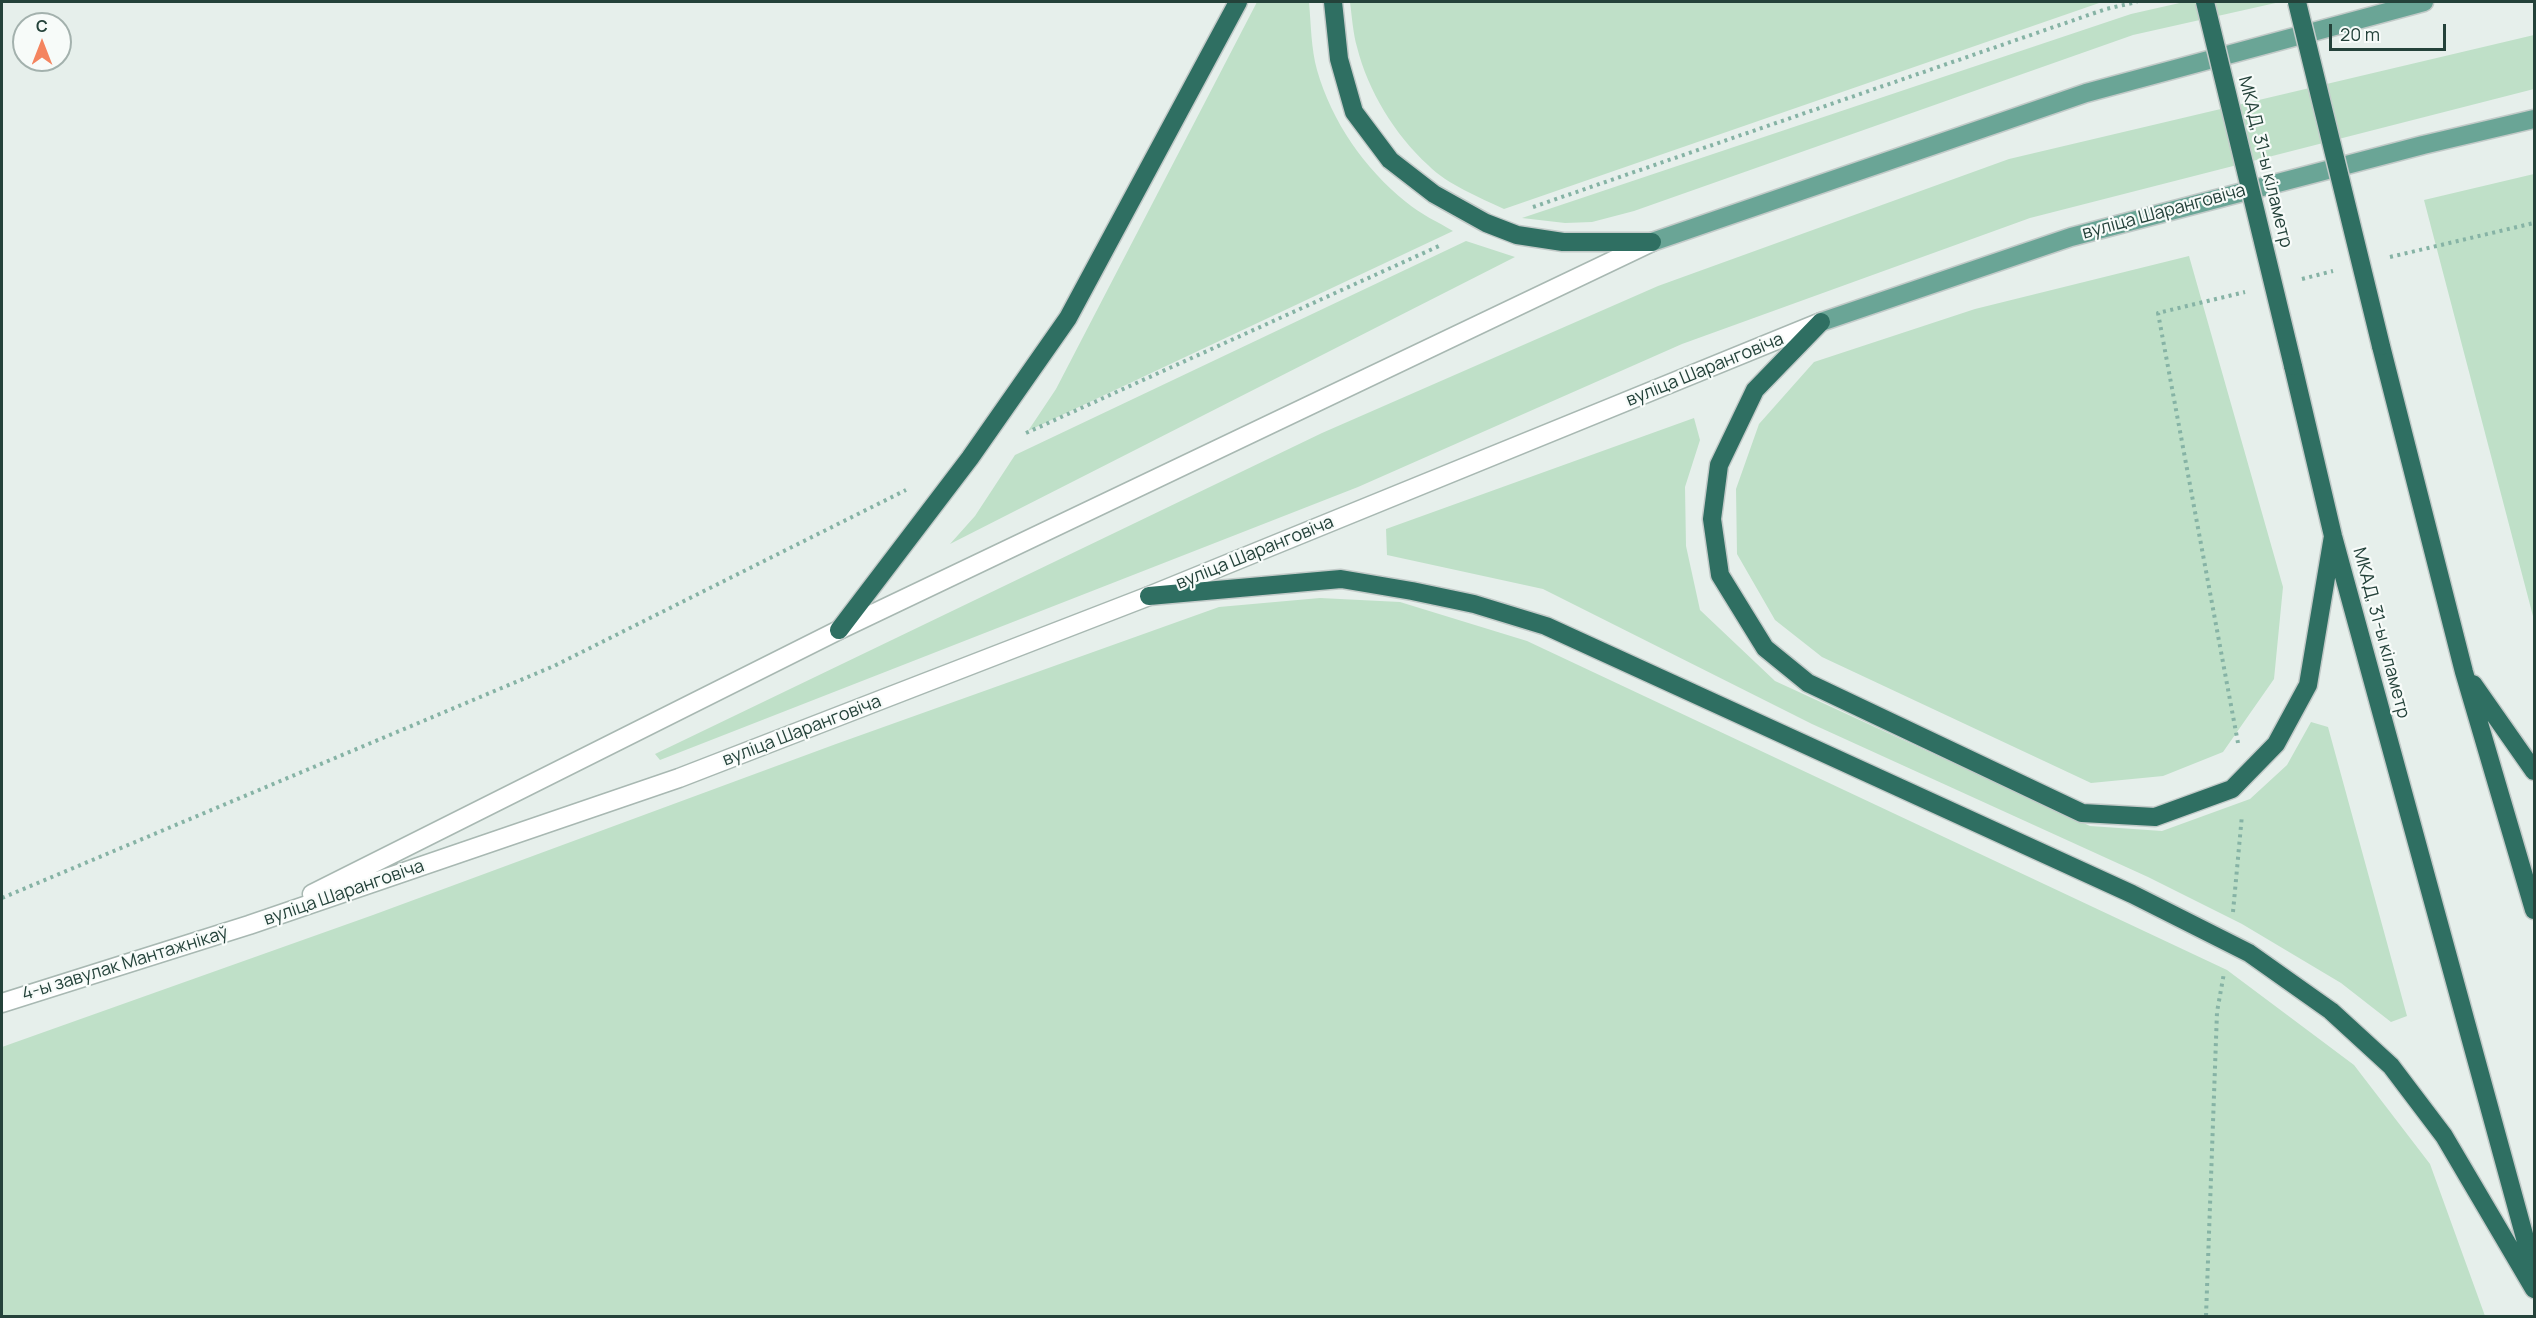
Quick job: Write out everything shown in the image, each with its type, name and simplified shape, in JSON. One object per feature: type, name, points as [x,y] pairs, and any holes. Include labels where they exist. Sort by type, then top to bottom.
[{"type":"highway","points":[[839,630],[970,458],[1068,318],[1239,2]]},
{"type":"highway","points":[[1333,2],[1339,59],[1354,112],[1390,160],[1434,194],[1486,223],[1517,235],[1563,242],[1652,242]]},
{"type":"highway","name":"МКАД, 31-ы кіламетр","points":[[2205,2],[2333,536],[2535,1271]]},
{"type":"highway","points":[[2297,2],[2380,346],[2464,672],[2535,910]]},
{"type":"highway","points":[[1821,322],[1755,390],[1719,465],[1712,519],[1720,575],[1765,648],[1808,683],[2082,813],[2155,817],[2232,789],[2276,744],[2308,685],[2333,536]]},
{"type":"highway","points":[[1149,596],[1341,579],[1464,602],[1546,626],[2132,894],[2229,942],[2249,953],[2331,1011],[2391,1066],[2444,1137],[2535,1289]]},
{"type":"highway","points":[[2464,672],[2535,771]]},
{"type":"main road","name":"вуліца Шаранговіча","points":[[1652,242],[2086,93],[2424,2]]},
{"type":"main road","name":"вуліца Шаранговіча","points":[[1821,322],[2071,237],[2423,144],[2535,119]]},
{"type":"street","name":"вуліца Шаранговіча","points":[[249,926],[839,630],[1652,242]]},
{"type":"street","name":"вуліца Шаранговіча","points":[[249,926],[679,778],[1149,596],[1821,322]]},
{"type":"street","name":"4-ы завулак Мантажнікаў","points":[[2,1003],[249,926]]},
{"type":"path","points":[[1527,209],[2095,13],[2137,2]]},
{"type":"path","points":[[2386,258],[2535,223]]},
{"type":"path","points":[[1026,433],[1439,246]]},
{"type":"path","points":[[2295,280],[2341,269]]},
{"type":"path","points":[[2206,1317],[2217,1012],[2229,942],[2246,776],[2226,685],[2158,313],[2249,291]]},
{"type":"path","points":[[2,898],[554,666],[915,486]]},
{"type":"green space","points":[[1257,2],[1309,2],[1312,45],[1317,70],[1331,108],[1351,143],[1376,174],[1406,202],[1453,231],[1028,431],[1056,389]]},
{"type":"green space","points":[[1350,2],[2102,2],[1504,209],[1445,179],[1416,153],[1394,126],[1368,80],[1354,36]]},
{"type":"green space","points":[[2184,2],[2280,2],[2133,35],[1634,211],[1592,222],[1565,223],[1522,218],[2131,14]]},
{"type":"green space","points":[[2534,35],[2534,89],[2030,218],[1682,344],[1358,487],[660,760],[655,754],[1322,433],[1658,286],[2009,159]]},
{"type":"green space","points":[[2534,174],[2534,620],[2424,200]]},
{"type":"green space","points":[[1466,241],[1515,257],[950,544],[975,516],[1015,455]]},
{"type":"green space","points":[[2189,256],[2283,587],[2274,679],[2223,752],[2163,776],[2091,783],[1822,657],[1775,620],[1737,554],[1736,489],[1759,424],[1814,362],[1975,309]]},
{"type":"green space","points":[[1694,418],[1700,440],[1685,487],[1686,546],[1700,610],[1775,681],[2090,826],[2162,831],[2250,799],[2287,765],[2311,722],[2328,727],[2407,1016],[2391,1022],[2341,983],[2242,924],[2148,877],[1812,724],[1543,589],[1387,555],[1386,529]]},
{"type":"green space","points":[[1320,598],[1400,602],[1527,641],[2227,970],[2354,1065],[2430,1164],[2485,1316],[2,1316],[2,1047],[373,915],[836,744],[1219,607]]}]
